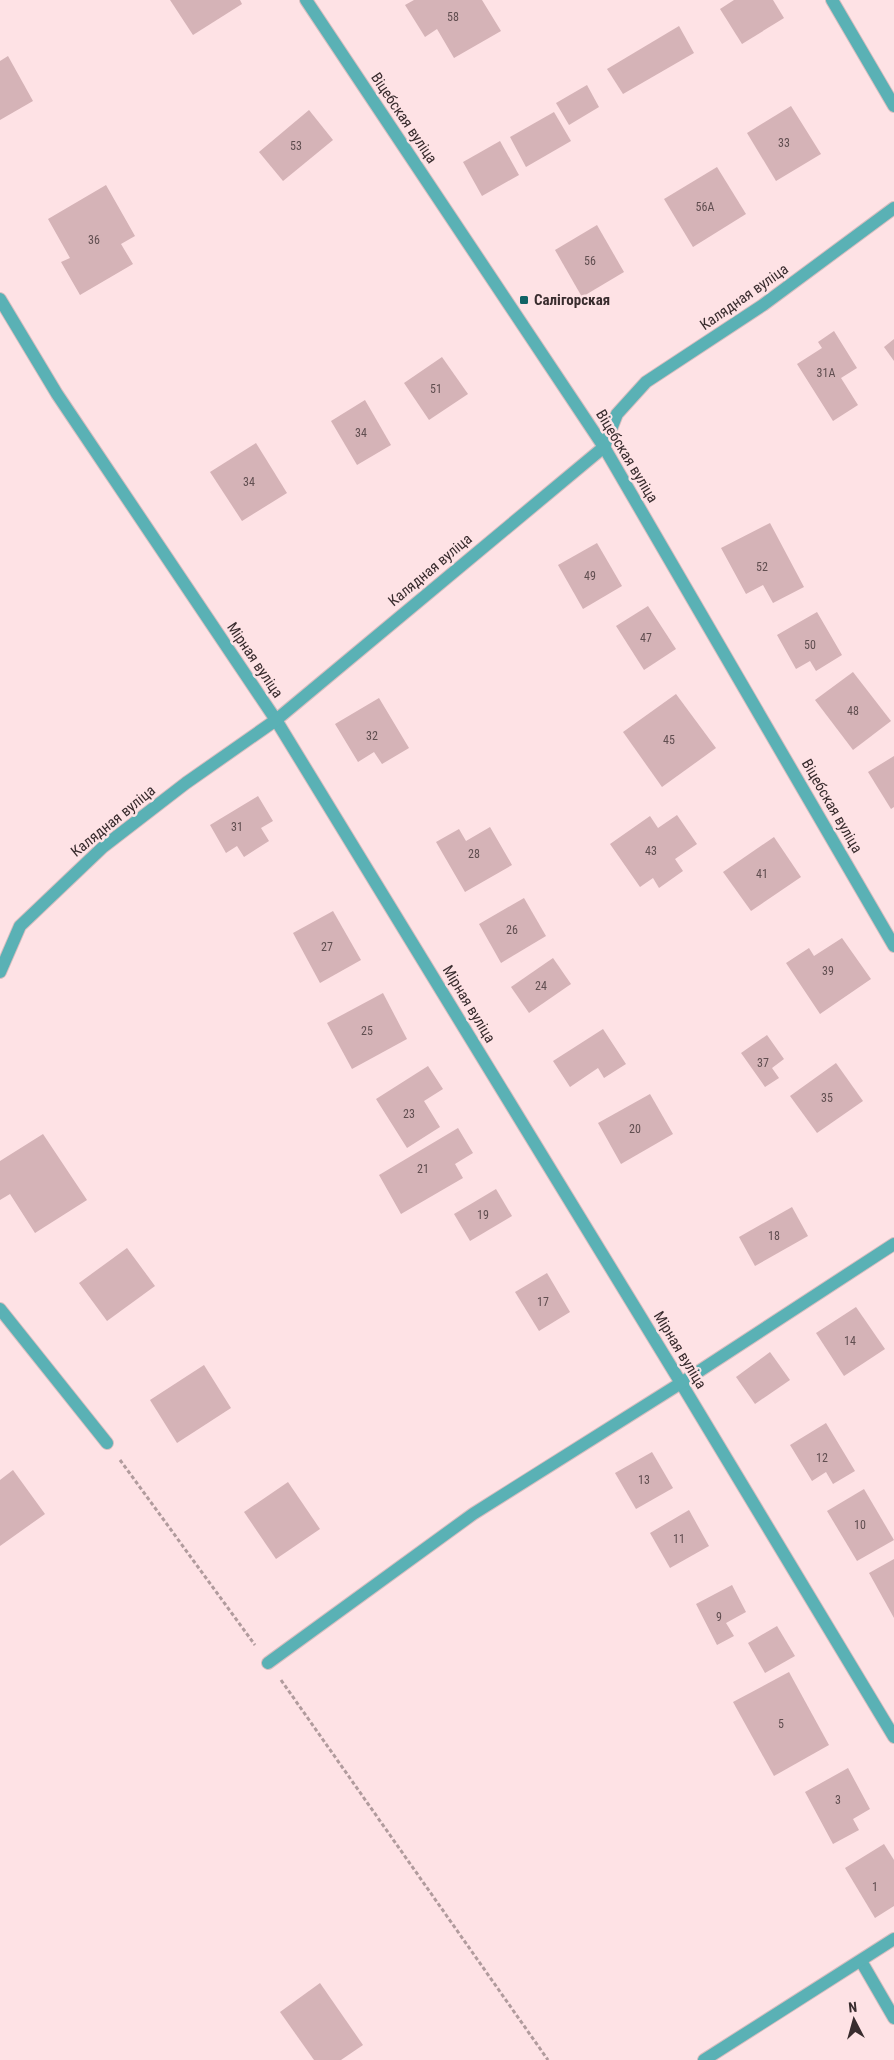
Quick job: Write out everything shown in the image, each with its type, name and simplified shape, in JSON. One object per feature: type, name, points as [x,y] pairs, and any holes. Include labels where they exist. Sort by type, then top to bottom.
[{"type":"street","name":"Віцебская вуліца","points":[[306,0],[604,447],[894,946]]},
{"type":"street","points":[[832,0],[894,106]]},
{"type":"street","name":"Калядная вуліца","points":[[0,972],[20,926],[103,847],[186,783],[276,720],[604,447],[617,414],[646,382],[763,305],[894,208]]},
{"type":"street","name":"Мірная вуліца","points":[[0,299],[57,394],[276,720],[681,1383],[894,1738]]},
{"type":"street","points":[[268,1663],[473,1514],[681,1383],[894,1244]]},
{"type":"street","points":[[0,1309],[107,1443]]},
{"type":"street","points":[[704,2060],[894,1939]]},
{"type":"street","points":[[861,1961],[894,2018]]},
{"type":"path","points":[[107,1443],[268,1663],[548,2060]]},
{"type":"building","points":[[170,0],[240,0],[242,4],[193,35]]},
{"type":"building","points":[[414,0],[482,0],[501,31],[454,58],[437,29],[425,37],[405,5]]},
{"type":"building","points":[[734,0],[773,0],[784,18],[742,44],[720,9]]},
{"type":"building","points":[[679,26],[694,53],[623,94],[607,69]]},
{"type":"building","points":[[8,56],[33,101],[0,120],[0,61]]},
{"type":"building","points":[[587,85],[599,107],[569,125],[556,103]]},
{"type":"building","points":[[791,106],[821,154],[776,181],[747,133]]},
{"type":"building","points":[[309,110],[333,140],[283,181],[259,152]]},
{"type":"building","points":[[554,112],[571,141],[526,167],[510,137]]},
{"type":"building","points":[[500,141],[519,175],[482,196],[463,162]]},
{"type":"building","points":[[717,167],[746,214],[693,247],[664,199]]},
{"type":"building","points":[[106,185],[135,236],[121,244],[133,264],[80,295],[61,262],[70,258],[48,219]]},
{"type":"building","points":[[597,225],[624,272],[582,297],[555,250]]},
{"type":"building","points":[[834,331],[857,368],[841,378],[858,405],[833,421],[797,364],[822,348],[818,342]]},
{"type":"building","points":[[894,339],[894,361],[884,347]]},
{"type":"building","points":[[442,357],[468,394],[429,420],[404,383]]},
{"type":"building","points":[[365,400],[391,445],[357,465],[331,421]]},
{"type":"building","points":[[256,443],[287,493],[242,521],[210,472]]},
{"type":"building","points":[[770,523],[804,587],[773,603],[763,585],[746,594],[721,548]]},
{"type":"building","points":[[597,543],[622,586],[583,609],[558,565]]},
{"type":"building","points":[[648,606],[676,649],[644,670],[616,626]]},
{"type":"building","points":[[817,612],[842,655],[816,671],[810,661],[796,669],[777,635]]},
{"type":"building","points":[[853,672],[891,721],[853,750],[815,700]]},
{"type":"building","points":[[676,694],[716,748],[662,787],[623,732]]},
{"type":"building","points":[[379,698],[409,748],[382,764],[374,752],[358,762],[335,724]]},
{"type":"building","points":[[894,756],[894,807],[891,809],[868,772]]},
{"type":"building","points":[[258,796],[273,821],[261,828],[269,841],[244,857],[237,846],[226,853],[210,825]]},
{"type":"building","points":[[677,815],[697,844],[675,859],[683,871],[659,888],[653,878],[640,887],[610,844],[650,816],[658,828]]},
{"type":"building","points":[[490,827],[512,865],[465,892],[436,842],[459,829],[466,841]]},
{"type":"building","points":[[774,837],[801,877],[751,911],[723,872]]},
{"type":"building","points":[[524,898],[546,936],[501,963],[479,924]]},
{"type":"building","points":[[333,911],[361,960],[320,983],[293,933]]},
{"type":"building","points":[[842,938],[871,979],[820,1014],[786,963],[809,948],[814,956]]},
{"type":"building","points":[[553,958],[571,984],[529,1013],[511,987]]},
{"type":"building","points":[[383,993],[407,1039],[352,1069],[327,1023]]},
{"type":"building","points":[[603,1029],[626,1064],[604,1078],[598,1068],[570,1087],[553,1061]]},
{"type":"building","points":[[767,1035],[784,1059],[772,1068],[779,1078],[765,1087],[741,1053]]},
{"type":"building","points":[[836,1063],[863,1101],[817,1133],[790,1096]]},
{"type":"building","points":[[428,1066],[443,1089],[424,1101],[440,1127],[407,1148],[376,1099]]},
{"type":"building","points":[[650,1094],[673,1134],[621,1164],[598,1123]]},
{"type":"building","points":[[458,1128],[473,1153],[455,1164],[463,1178],[401,1214],[379,1175]]},
{"type":"building","points":[[43,1134],[87,1200],[35,1233],[10,1194],[0,1200],[0,1161]]},
{"type":"building","points":[[496,1189],[512,1216],[470,1241],[454,1214]]},
{"type":"building","points":[[792,1207],[808,1236],[755,1266],[739,1237]]},
{"type":"building","points":[[127,1248],[155,1286],[107,1321],[79,1283]]},
{"type":"building","points":[[547,1273],[570,1312],[539,1331],[515,1292]]},
{"type":"building","points":[[856,1307],[885,1349],[844,1376],[816,1333]]},
{"type":"building","points":[[770,1352],[790,1380],[755,1404],[736,1377]]},
{"type":"building","points":[[204,1365],[231,1408],[177,1443],[150,1400]]},
{"type":"building","points":[[826,1423],[855,1471],[833,1484],[826,1472],[812,1481],[790,1445]]},
{"type":"building","points":[[652,1452],[673,1488],[636,1509],[615,1473]]},
{"type":"building","points":[[13,1470],[45,1514],[0,1546],[0,1480]]},
{"type":"building","points":[[288,1482],[320,1529],[276,1559],[244,1512]]},
{"type":"building","points":[[864,1489],[894,1540],[857,1561],[827,1511]]},
{"type":"building","points":[[689,1510],[709,1546],[670,1568],[650,1533]]},
{"type":"building","points":[[894,1559],[894,1618],[869,1573]]},
{"type":"building","points":[[732,1585],[746,1612],[726,1623],[734,1636],[717,1645],[696,1604]]},
{"type":"building","points":[[777,1626],[795,1656],[765,1673],[748,1643]]},
{"type":"building","points":[[789,1672],[829,1745],[774,1776],[733,1702]]},
{"type":"building","points":[[848,1768],[870,1809],[853,1819],[859,1830],[833,1844],[805,1792]]},
{"type":"building","points":[[884,1844],[894,1860],[894,1906],[875,1918],[845,1868]]},
{"type":"building","points":[[320,1983],[363,2045],[341,2060],[314,2060],[280,2012]]},
{"type":"place","name":"Салігорская","points":[[524,300]]}]
